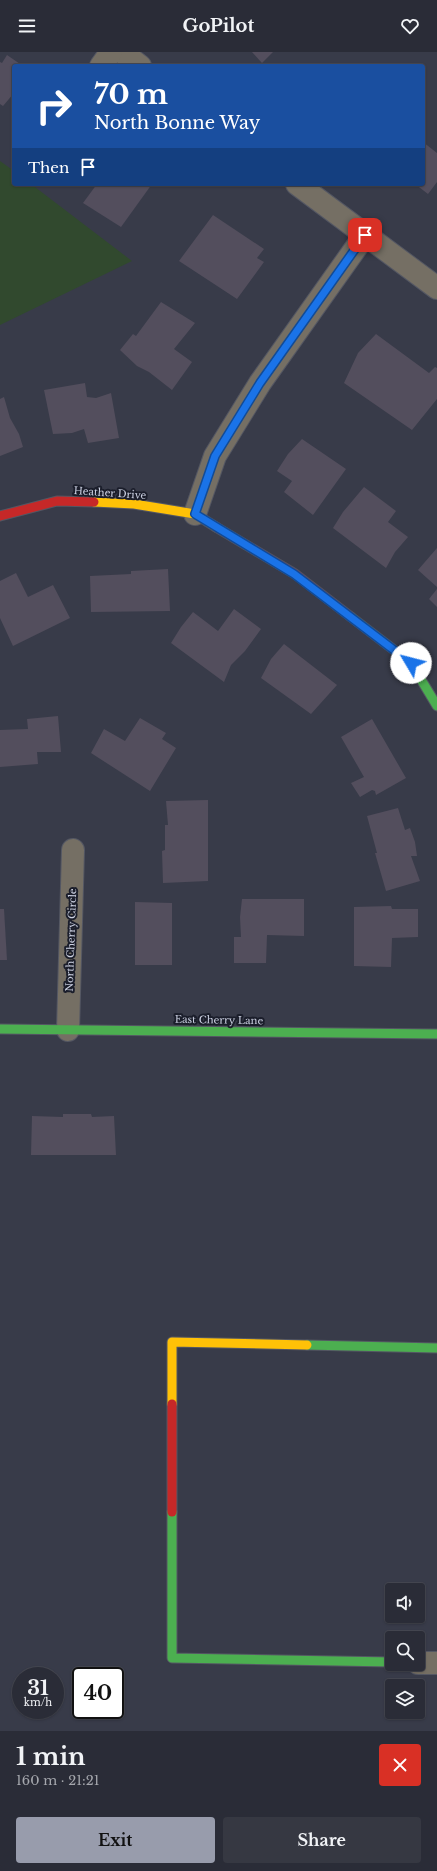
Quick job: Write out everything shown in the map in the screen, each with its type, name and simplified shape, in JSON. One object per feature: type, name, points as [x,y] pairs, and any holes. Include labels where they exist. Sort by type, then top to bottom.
[{"type":"street","points":[[102,64],[111,52]]},
{"type":"street","points":[[122,52],[137,64]]},
{"type":"street","points":[[300,186],[437,288]]},
{"type":"street","points":[[195,514],[215,456],[260,383],[365,235]]},
{"type":"street","name":"Heather Drive","points":[[0,516],[57,501],[134,504],[195,514],[294,574],[411,663],[437,706]]},
{"type":"street","name":"North Cherry Circle","points":[[68,1030],[73,850]]},
{"type":"street","name":"East Cherry Lane","points":[[0,1029],[437,1034]]},
{"type":"street","points":[[385,1662],[172,1658],[172,1342],[437,1348]]},
{"type":"street","points":[[425,1663],[437,1663]]},
{"type":"green space","points":[[0,161],[12,170],[12,186],[34,186],[132,261],[0,325]]},
{"type":"building","points":[[252,52],[273,52],[262,63]]},
{"type":"building","points":[[7,55],[20,64],[12,64],[12,95],[3,106],[0,104],[0,62],[2,63]]},
{"type":"building","points":[[425,144],[437,153],[437,182],[428,194],[418,186],[425,186]]},
{"type":"building","points":[[96,186],[151,186],[121,227],[83,203]]},
{"type":"building","points":[[213,215],[264,249],[257,258],[264,262],[237,299],[179,261]]},
{"type":"building","points":[[161,302],[195,323],[174,349],[192,362],[172,390],[149,372],[137,366],[120,350],[133,334],[136,336]]},
{"type":"building","points":[[376,334],[429,373],[435,367],[437,368],[437,399],[412,430],[344,383],[358,353]]},
{"type":"building","points":[[85,383],[87,397],[96,398],[111,393],[119,438],[88,443],[84,429],[72,433],[53,434],[44,390]]},
{"type":"building","points":[[4,397],[10,418],[19,434],[23,447],[0,456],[0,399]]},
{"type":"building","points":[[302,439],[346,469],[313,515],[284,492],[292,481],[277,471],[288,454]]},
{"type":"building","points":[[364,487],[396,511],[388,522],[408,537],[395,552],[386,568],[333,528],[343,512]]},
{"type":"building","points":[[437,548],[437,587],[418,570]]},
{"type":"building","points":[[168,569],[170,611],[91,612],[90,576],[131,574],[131,571]]},
{"type":"building","points":[[16,573],[28,597],[53,585],[70,618],[13,646],[0,618],[0,581]]},
{"type":"building","points":[[437,589],[437,607],[429,599]]},
{"type":"building","points":[[234,609],[261,629],[245,651],[231,665],[224,682],[171,643],[193,612],[218,631]]},
{"type":"building","points":[[284,644],[337,685],[311,714],[261,678],[271,659]]},
{"type":"building","points":[[58,716],[61,752],[37,752],[38,764],[0,767],[0,730],[28,729],[27,719]]},
{"type":"building","points":[[140,718],[166,733],[162,739],[176,748],[150,791],[91,753],[104,729],[125,741]]},
{"type":"building","points":[[372,719],[406,778],[376,795],[375,791],[372,790],[360,797],[351,783],[364,777],[341,737]]},
{"type":"building","points":[[208,800],[208,881],[163,883],[162,851],[165,850],[165,825],[168,825],[166,801]]},
{"type":"building","points":[[398,808],[405,830],[410,828],[415,842],[417,856],[411,856],[420,881],[386,891],[375,853],[377,853],[367,816]]},
{"type":"building","points":[[242,899],[304,899],[304,936],[267,935],[266,963],[234,963],[234,937],[241,937],[240,917]]},
{"type":"building","points":[[135,902],[172,903],[172,965],[135,965]]},
{"type":"building","points":[[391,906],[392,909],[418,909],[418,937],[392,938],[391,967],[354,966],[354,907]]},
{"type":"building","points":[[0,909],[4,909],[7,960],[0,960]]},
{"type":"building","points":[[63,1114],[91,1114],[92,1117],[114,1116],[116,1155],[31,1155],[32,1116],[63,1117]]},
{"type":"traffic: fast","points":[[351,617],[411,663],[437,706]]},
{"type":"traffic: fast","points":[[0,1029],[437,1034]]},
{"type":"traffic: fast","points":[[307,1345],[437,1348]]},
{"type":"traffic: fast","points":[[172,1512],[172,1658],[385,1662]]},
{"type":"traffic: slow","points":[[94,502],[134,504],[195,514],[216,527]]},
{"type":"traffic: slow","points":[[172,1404],[172,1342],[307,1345]]},
{"type":"traffic: jam","points":[[0,516],[57,501],[94,502]]},
{"type":"traffic: jam","points":[[216,527],[295,574],[351,617]]},
{"type":"traffic: jam","points":[[172,1404],[172,1512]]},
{"type":"route","points":[[365,235],[260,383],[215,456],[195,514],[294,574],[411,663]]}]
